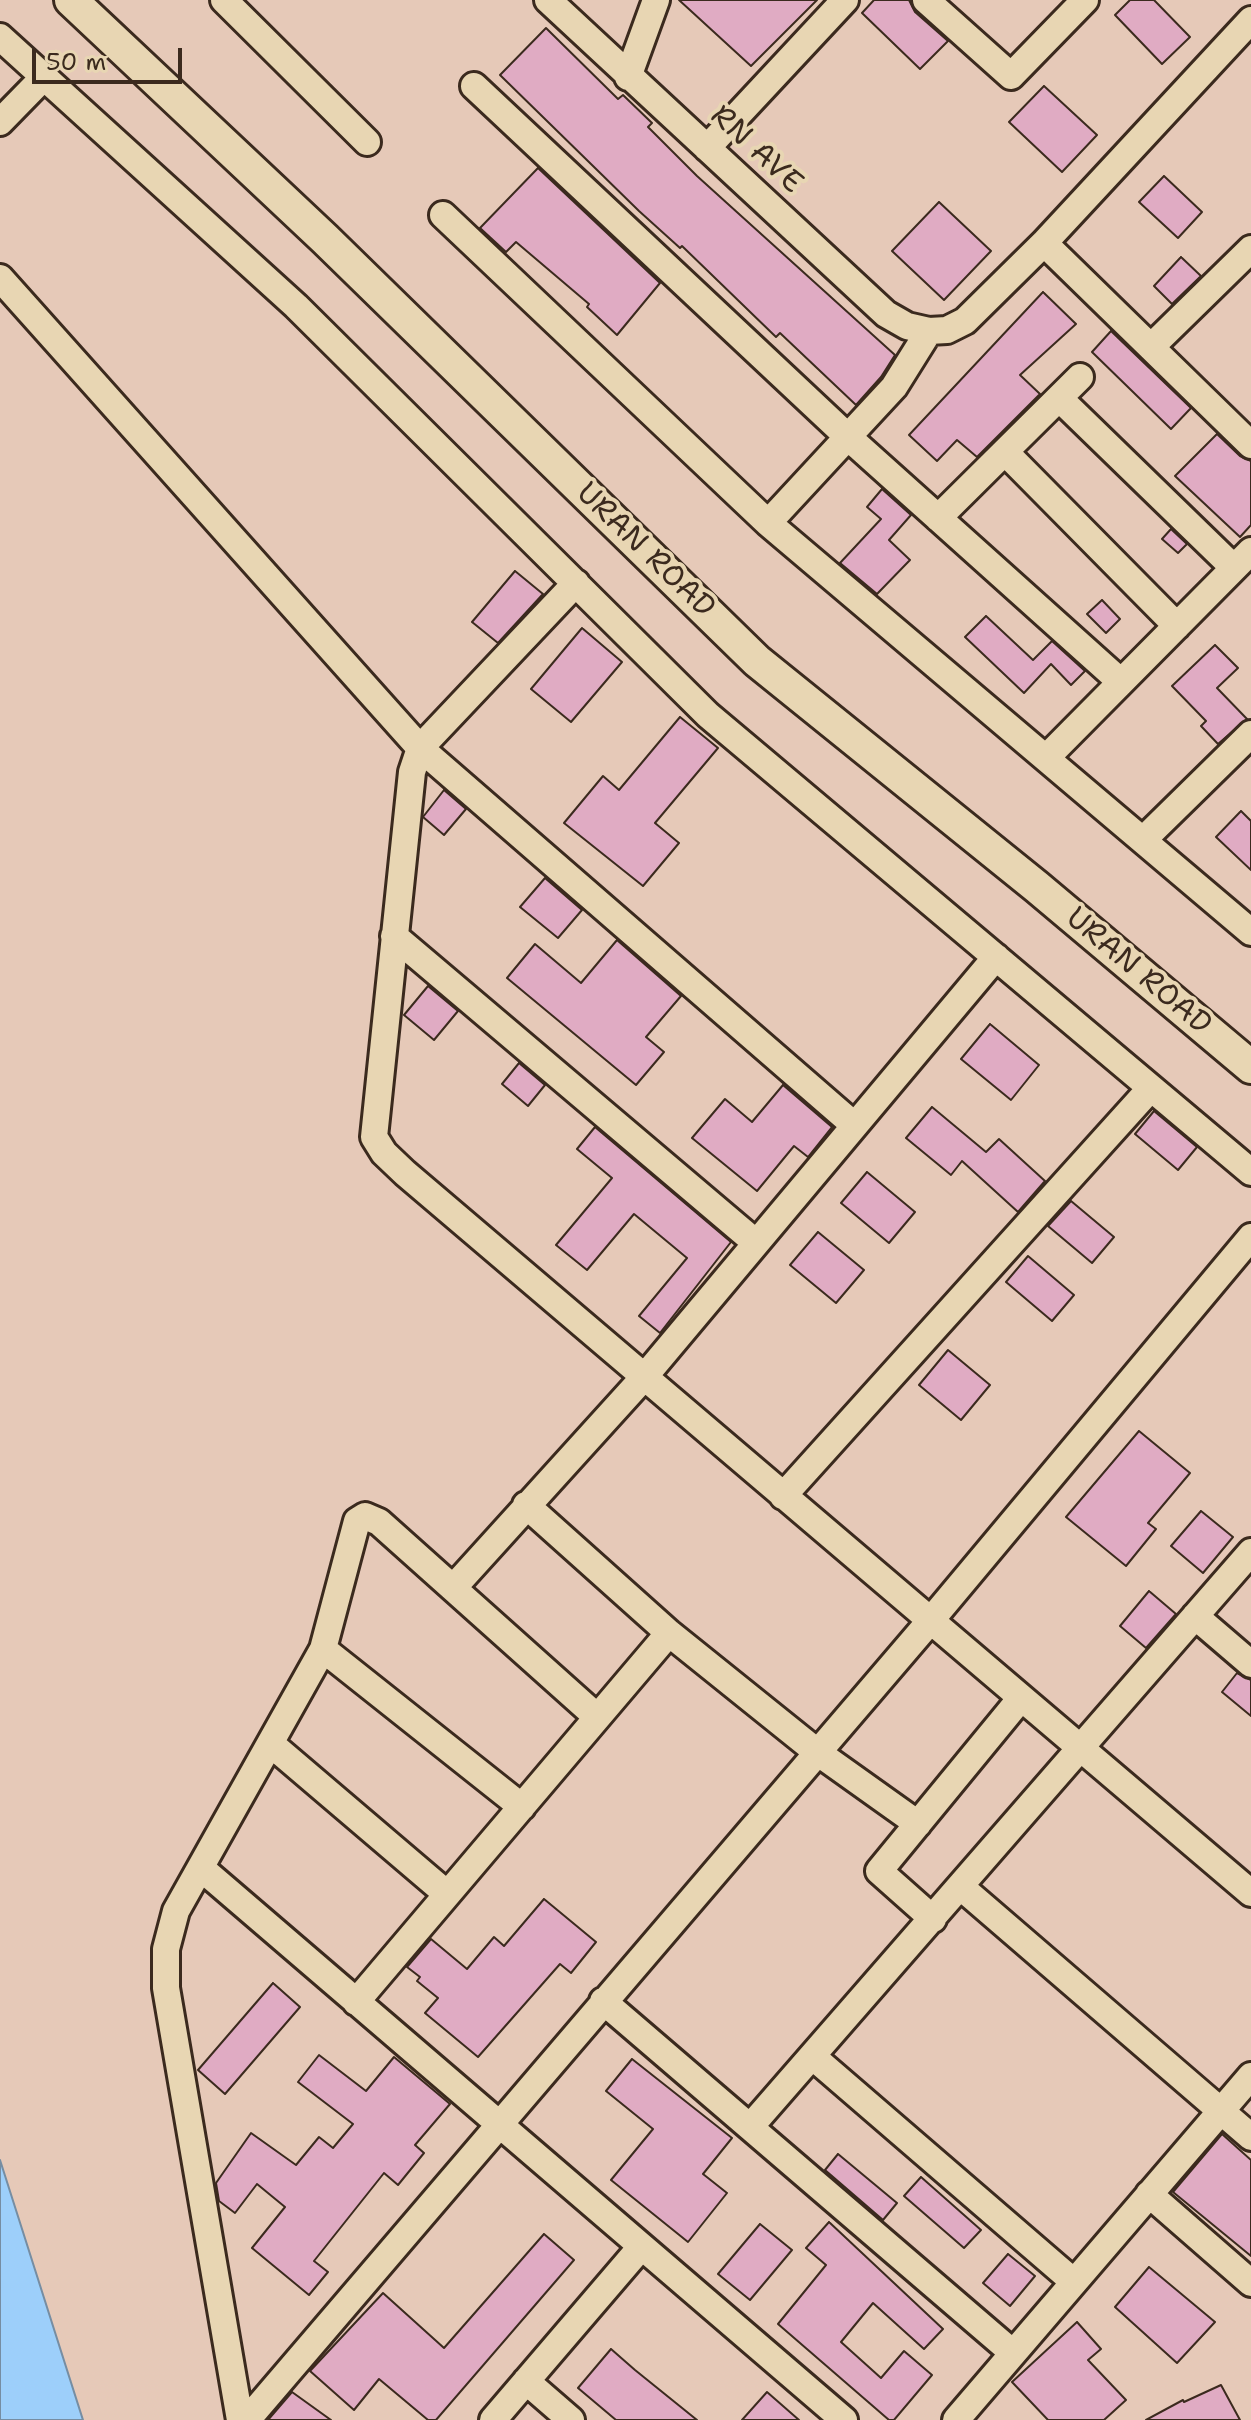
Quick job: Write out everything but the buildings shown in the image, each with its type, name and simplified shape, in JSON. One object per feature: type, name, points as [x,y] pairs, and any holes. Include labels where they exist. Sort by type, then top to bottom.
[{"type":"main road","name":"URAN ROAD","points":[[71,0],[325,239],[757,661],[1037,887],[1251,1067]]},
{"type":"street","points":[[224,0],[367,142]]},
{"type":"street","name":"RN AVE","points":[[548,0],[886,314],[907,326],[929,331]]},
{"type":"street","points":[[628,77],[656,0]]},
{"type":"street","points":[[707,148],[845,0]]},
{"type":"street","points":[[926,0],[1011,76],[1085,0]]},
{"type":"street","points":[[768,523],[907,372],[929,331],[947,330],[965,321],[1044,243],[1251,20]]},
{"type":"street","points":[[0,37],[42,79],[296,306],[708,715],[1251,1172]]},
{"type":"street","points":[[0,122],[42,79]]},
{"type":"street","points":[[474,86],[848,437],[1121,682]]},
{"type":"street","points":[[443,215],[768,523],[1251,932]]},
{"type":"street","points":[[1044,243],[1251,445]]},
{"type":"street","points":[[1151,347],[1251,249]]},
{"type":"street","points":[[0,278],[420,748],[854,1125]]},
{"type":"street","points":[[938,518],[1080,377]]},
{"type":"street","points":[[1046,758],[1243,559],[1059,398]]},
{"type":"street","points":[[1005,452],[1177,626]]},
{"type":"street","points":[[576,583],[420,748],[412,772],[374,1137],[384,1153],[405,1173],[1251,1893]]},
{"type":"street","points":[[1143,840],[1251,734]]},
{"type":"street","points":[[394,936],[755,1242]]},
{"type":"street","points":[[453,1588],[645,1376],[996,957]]},
{"type":"street","points":[[783,1496],[1150,1089]]},
{"type":"street","points":[[247,2420],[931,1620],[1251,1237]]},
{"type":"street","points":[[526,1505],[669,1633],[817,1752],[918,1824]]},
{"type":"street","points":[[240,2420],[166,1988],[166,1949],[176,1911],[323,1649],[331,1630],[351,1532],[361,1517],[372,1517],[379,1522],[597,1717]]},
{"type":"street","points":[[750,2127],[1251,1552]]},
{"type":"street","points":[[1195,1616],[1251,1664]]},
{"type":"street","points":[[356,2002],[669,1633]]},
{"type":"street","points":[[323,1649],[522,1807]]},
{"type":"street","points":[[933,1919],[879,1871],[1021,1698]]},
{"type":"street","points":[[271,1744],[447,1894]]},
{"type":"street","points":[[201,1868],[844,2420]]},
{"type":"street","points":[[961,1887],[1251,2137]]},
{"type":"street","points":[[603,2001],[1013,2353]]},
{"type":"street","points":[[812,2056],[1074,2282]]},
{"type":"street","points":[[956,2420],[1251,2076]]},
{"type":"street","points":[[1149,2194],[1251,2283]]},
{"type":"street","points":[[493,2420],[641,2247]]},
{"type":"street","points":[[526,2381],[571,2420]]},
{"type":"water","points":[[0,2160],[83,2420],[0,2420]]}]
